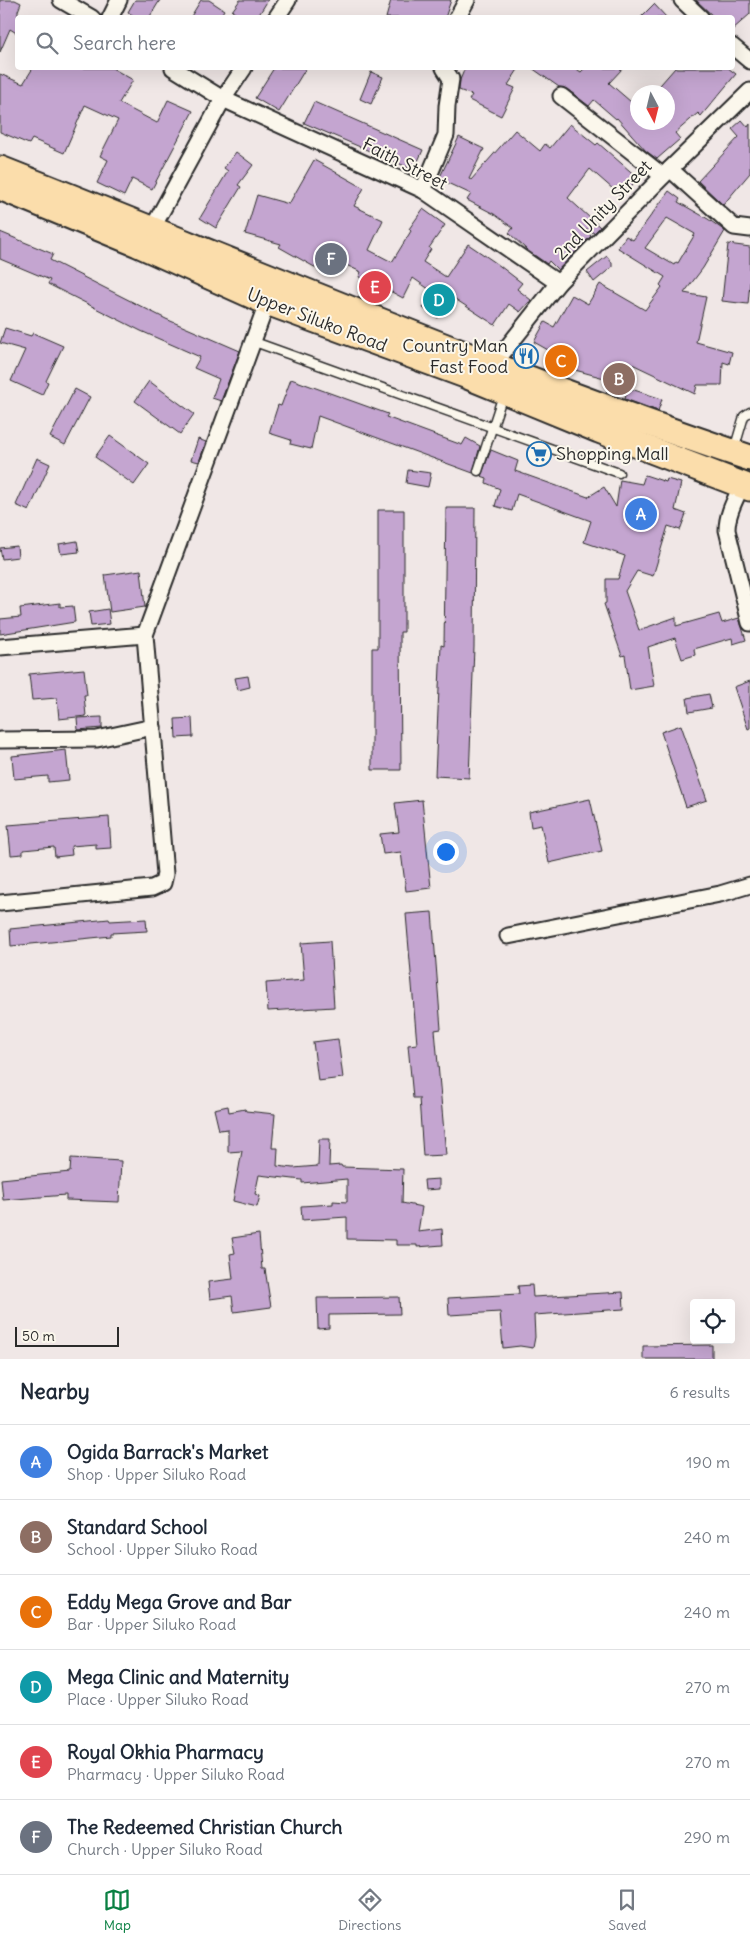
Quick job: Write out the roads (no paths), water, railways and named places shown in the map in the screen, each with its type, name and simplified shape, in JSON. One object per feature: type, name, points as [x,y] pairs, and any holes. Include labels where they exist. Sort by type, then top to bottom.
[{"type":"main road","name":"Upper Siluko Road","points":[[0,169],[152,229],[273,292],[504,391],[746,487]]},
{"type":"main road","name":"Upper Siluko Road","points":[[0,187],[138,244],[273,292],[494,364],[742,455]]},
{"type":"street","points":[[61,0],[87,15]]},
{"type":"street","points":[[112,15],[119,0]]},
{"type":"street","points":[[278,15],[288,0]]},
{"type":"street","points":[[459,15],[467,0]]},
{"type":"street","points":[[682,0],[698,15]]},
{"type":"street","points":[[735,48],[750,61]]},
{"type":"street","name":"Faith Street","points":[[176,70],[223,99],[423,190],[558,283]]},
{"type":"street","points":[[152,229],[223,99],[243,70]]},
{"type":"street","points":[[423,190],[446,135],[447,106],[451,79],[445,70]]},
{"type":"street","name":"2nd Unity Street","points":[[494,364],[558,283],[666,172],[750,91]]},
{"type":"street","points":[[561,96],[666,172],[734,227],[750,229]]},
{"type":"street","points":[[0,902],[152,888],[162,883],[165,874],[145,636],[252,341],[273,292]]},
{"type":"street","points":[[746,487],[730,512],[727,530],[750,623]]},
{"type":"street","points":[[0,647],[145,636]]},
{"type":"street","points":[[0,740],[97,738],[153,727]]},
{"type":"street","points":[[508,936],[720,894],[750,885]]},
{"type":"lane","points":[[252,341],[619,473]]},
{"type":"lane","points":[[478,471],[504,391]]},
{"type":"lane","points":[[742,455],[744,416],[750,412]]},
{"type":"place","name":"The Redeemed Christian Church","points":[[331,259]]},
{"type":"place","name":"Royal Okhia Pharmacy","points":[[375,287]]},
{"type":"place","name":"Mega Clinic and Maternity","points":[[439,300]]},
{"type":"place","name":"Country Man Fast Food","points":[[526,356]]},
{"type":"place","name":"Eddy Mega Grove and Bar","points":[[561,361]]},
{"type":"place","name":"Standard School","points":[[619,379]]},
{"type":"place","name":"Shopping Mall","points":[[539,454]]},
{"type":"place","name":"Ogida Barrack's Market","points":[[641,514]]}]
